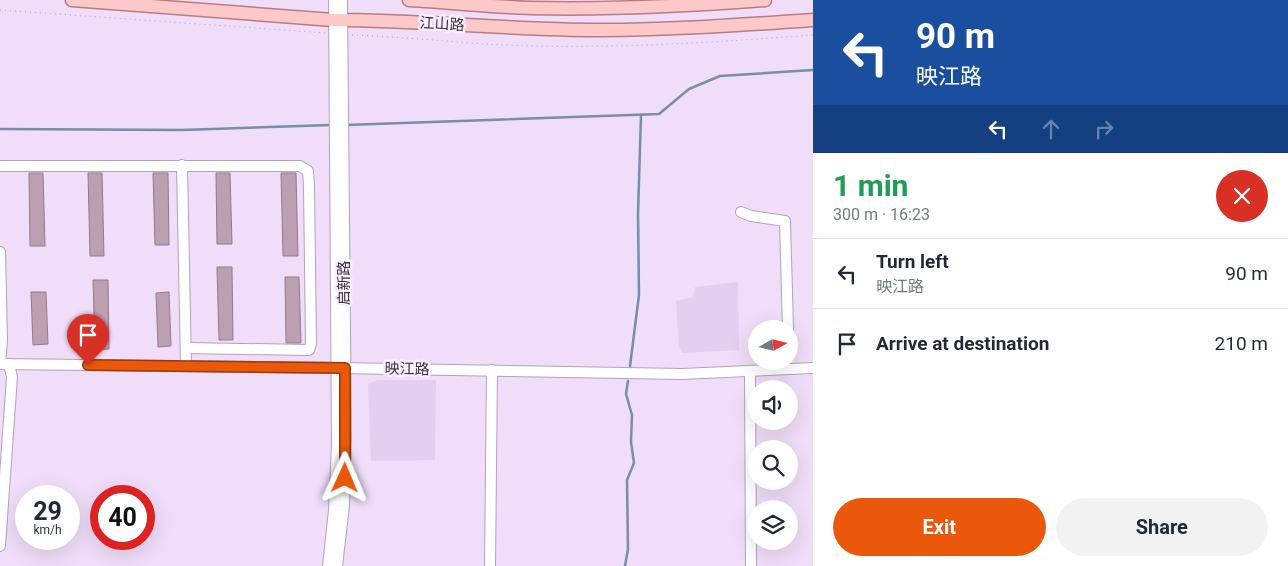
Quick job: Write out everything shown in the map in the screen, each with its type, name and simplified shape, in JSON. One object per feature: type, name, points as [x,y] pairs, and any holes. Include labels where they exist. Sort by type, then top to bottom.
[{"type":"main road","name":"江山路","points":[[72,0],[338,20],[512,28],[599,30],[810,21]]},
{"type":"main road","name":"江山路","points":[[409,0],[530,8],[606,8],[716,4],[765,0]]},
{"type":"street","name":"启新路","points":[[334,0],[338,20],[341,368],[345,478],[342,528],[337,566]]},
{"type":"street","name":"启新路","points":[[338,20],[342,0]]},
{"type":"street","points":[[182,165],[186,366]]},
{"type":"street","points":[[0,166],[300,166],[308,171],[311,344],[309,350],[186,348]]},
{"type":"street","points":[[741,212],[751,216],[785,221],[788,320]]},
{"type":"street","points":[[0,252],[3,364],[12,377],[0,546]]},
{"type":"street","name":"映江路","points":[[3,364],[682,374],[756,370]]},
{"type":"street","name":"映江路","points":[[798,366],[813,368]]},
{"type":"street","name":"启新路","points":[[328,566],[336,481],[341,368]]},
{"type":"street","points":[[490,566],[492,370]]},
{"type":"street","points":[[750,371],[751,566]]},
{"type":"path","points":[[0,10],[491,44],[604,47],[722,42],[813,35]]},
{"type":"shaded area","points":[[738,282],[739,350],[682,353],[679,346],[676,301],[693,297],[695,287]]},
{"type":"shaded area","points":[[378,380],[436,380],[435,460],[371,461],[368,384]]},
{"type":"building","points":[[29,173],[43,173],[45,246],[30,246]]},
{"type":"building","points":[[88,173],[102,173],[104,256],[90,256]]},
{"type":"building","points":[[153,173],[168,173],[169,245],[155,245]]},
{"type":"building","points":[[216,173],[230,173],[232,244],[217,244]]},
{"type":"building","points":[[281,173],[296,173],[298,256],[283,256]]},
{"type":"building","points":[[217,267],[232,267],[233,340],[219,340]]},
{"type":"building","points":[[285,277],[299,277],[301,343],[286,343]]},
{"type":"building","points":[[93,280],[108,280],[109,349],[95,350]]},
{"type":"building","points":[[31,292],[46,292],[48,344],[33,345]]},
{"type":"building","points":[[169,292],[171,346],[158,347],[156,293]]},
{"type":"waterway","points":[[346,125],[659,114],[689,89],[720,76],[813,70]]},
{"type":"waterway","points":[[630,366],[639,295],[638,214],[641,115]]},
{"type":"waterway","points":[[0,129],[182,130],[331,125]]},
{"type":"waterway","points":[[625,566],[628,549],[627,480],[634,463],[631,442],[632,415],[626,394],[628,381]]},
{"type":"route","points":[[88,365],[345,368],[345,478]]}]
